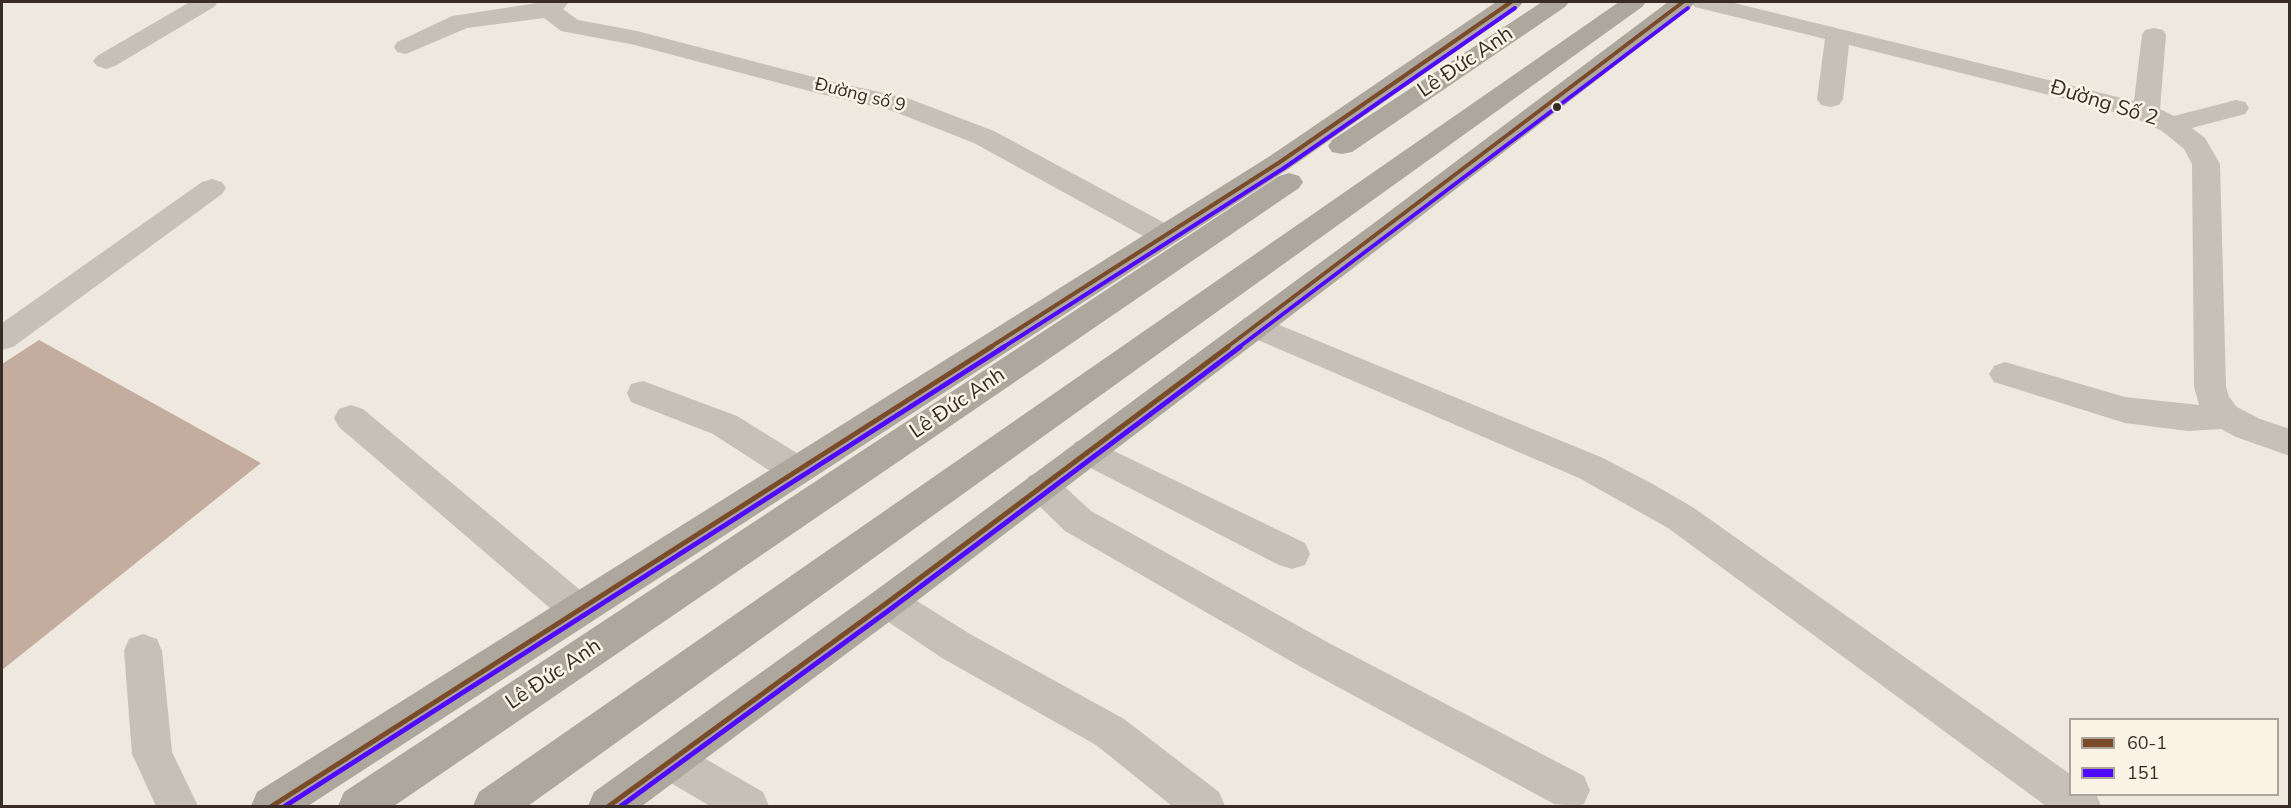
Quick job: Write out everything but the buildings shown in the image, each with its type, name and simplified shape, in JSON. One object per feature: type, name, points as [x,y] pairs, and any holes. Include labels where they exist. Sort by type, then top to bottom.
[{"type":"highway","name":"Lê Đức Anh","points":[[272,807],[1280,162],[1511,2]]},
{"type":"highway","name":"Lê Đức Anh","points":[[359,807],[1557,2]]},
{"type":"highway","points":[[494,807],[1634,2]]},
{"type":"highway","points":[[609,807],[888,602],[1683,2]]},
{"type":"street","points":[[106,61],[206,2]]},
{"type":"street","name":"Đường Số 2","points":[[1703,2],[2106,101],[2146,113],[2171,125],[2195,144],[2206,164],[2210,386],[2213,401],[2225,416]]},
{"type":"street","points":[[406,47],[460,21],[553,5]]},
{"type":"street","name":"Đường số 9","points":[[553,5],[570,26],[637,38],[826,88],[898,104],[984,137],[1164,235]]},
{"type":"street","points":[[2146,113],[2154,35]]},
{"type":"street","points":[[1830,99],[1838,36]]},
{"type":"street","points":[[2171,125],[2236,108]]},
{"type":"street","points":[[2,339],[212,188]]},
{"type":"street","points":[[1256,326],[1590,468],[1639,493],[1681,518],[2080,807]]},
{"type":"street","points":[[2005,374],[2126,410],[2188,418],[2225,416],[2248,428],[2289,443]]},
{"type":"street","points":[[643,393],[725,425],[796,470]]},
{"type":"street","points":[[351,418],[578,610]]},
{"type":"street","points":[[1087,451],[1292,554]]},
{"type":"street","points":[[1041,486],[1078,521],[1316,655],[1569,790]]},
{"type":"street","points":[[888,602],[956,646],[1110,732],[1204,807]]},
{"type":"street","points":[[143,651],[152,754],[177,807]]},
{"type":"street","points":[[671,761],[748,807]]},
{"type":"transit line","name":"60-1","points":[[272,806],[1280,162],[1511,2]]},
{"type":"transit line","name":"60-1","points":[[609,806],[888,602],[1384,230],[1683,2]]},
{"type":"transit line","name":"151","points":[[285,806],[1284,168],[1515,8]]},
{"type":"transit line","name":"151","points":[[621,806],[892,608],[1688,8]]}]
